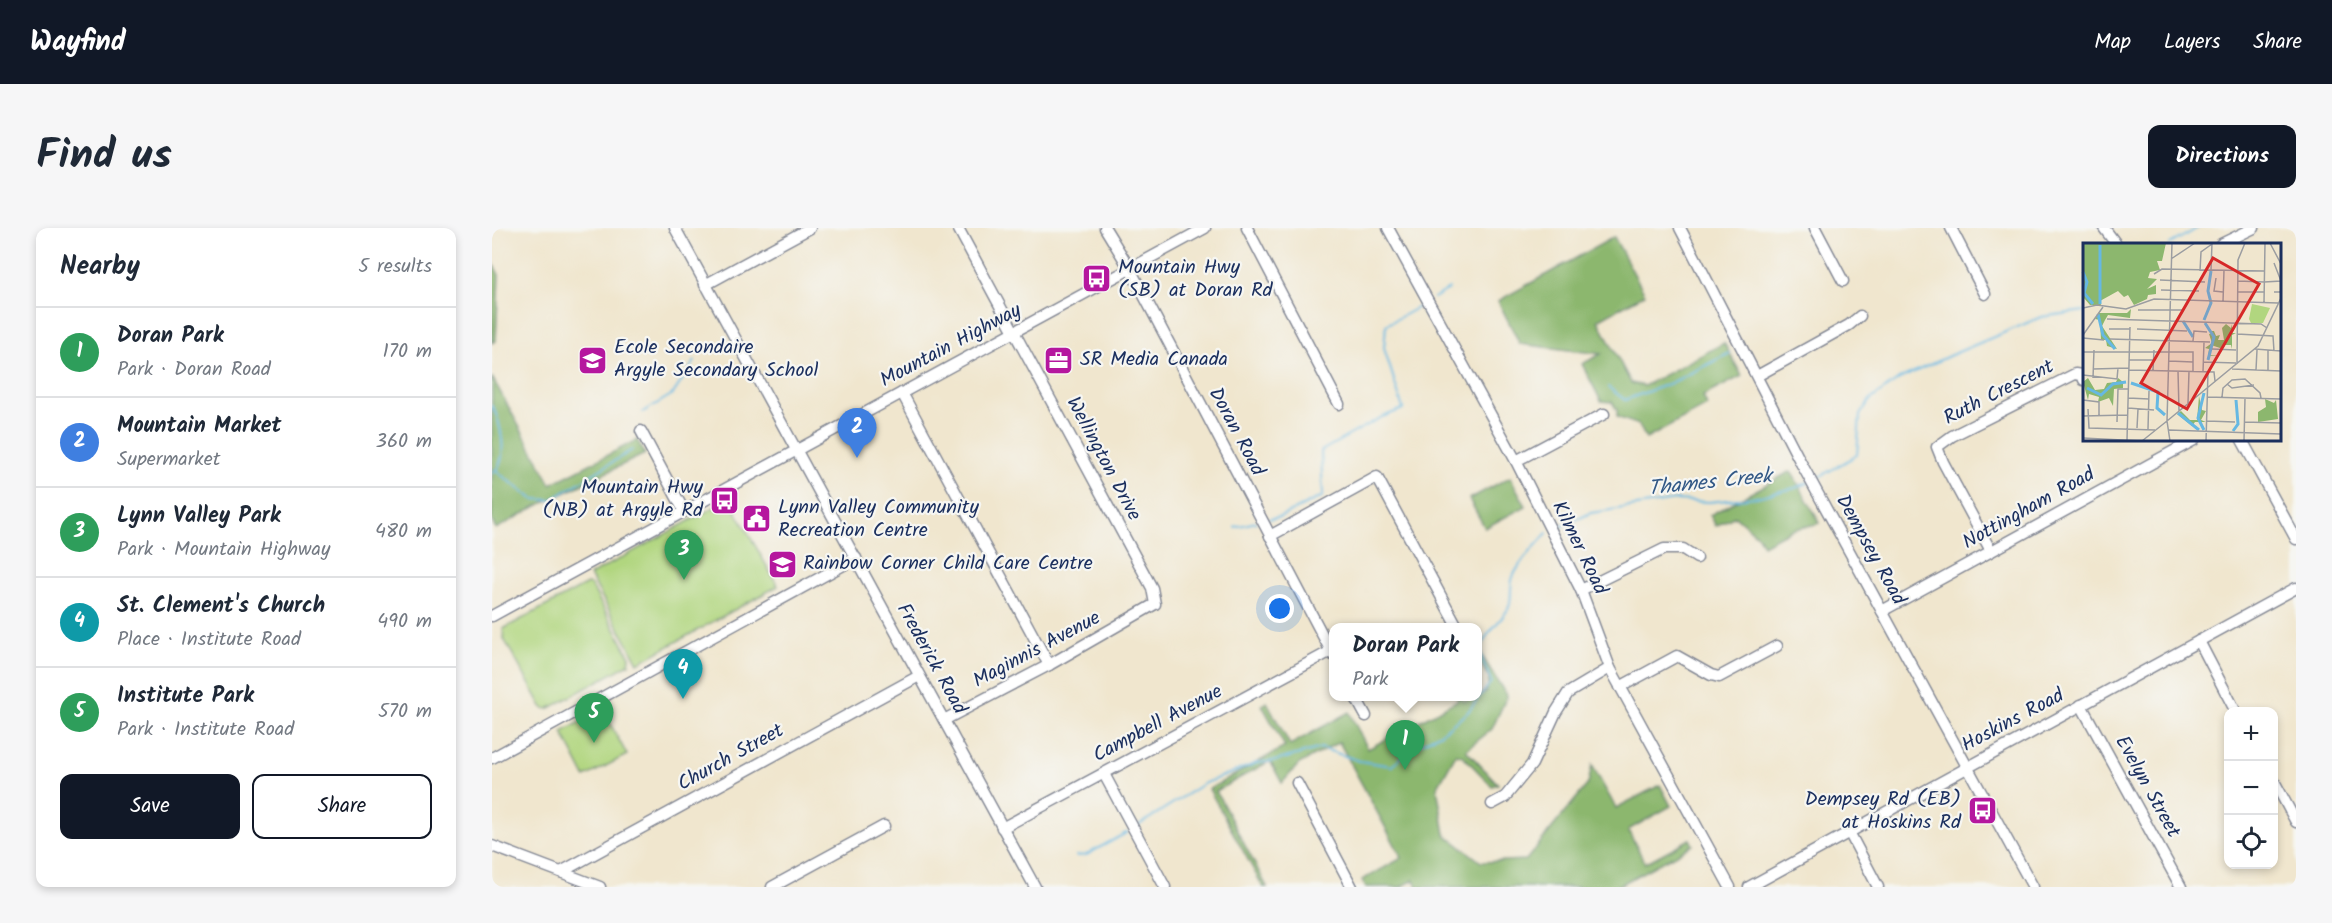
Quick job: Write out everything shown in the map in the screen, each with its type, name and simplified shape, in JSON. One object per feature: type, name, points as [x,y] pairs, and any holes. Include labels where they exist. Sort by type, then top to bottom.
[{"type":"street","name":"Frederick Road","points":[[675,228],[944,720],[1030,885]]},
{"type":"street","points":[[705,285],[810,228]]},
{"type":"street","name":"Wellington Drive","points":[[958,228],[1152,588],[1155,604],[1147,610]]},
{"type":"street","name":"Doran Road","points":[[1105,228],[1130,269],[1329,647]]},
{"type":"street","name":"Mountain Highway","points":[[492,616],[1205,228]]},
{"type":"street","points":[[1247,228],[1339,404]]},
{"type":"street","name":"Kilmer Road","points":[[1388,228],[1516,461],[1581,590],[1610,668],[1730,887]]},
{"type":"street","name":"Dempsey Road","points":[[1680,228],[1801,463],[2033,887]]},
{"type":"street","points":[[1815,228],[1843,281]]},
{"type":"street","points":[[1951,228],[1985,294]]},
{"type":"street","points":[[2104,228],[2115,243]]},
{"type":"street","points":[[2223,243],[2254,228]]},
{"type":"street","points":[[1757,376],[1849,325],[1860,316]]},
{"type":"street","name":"Ruth Crescent","points":[[1991,550],[1943,462],[1938,447],[1952,436],[2075,374],[2083,377]]},
{"type":"street","points":[[902,393],[1049,665]]},
{"type":"street","points":[[1516,461],[1604,414]]},
{"type":"street","points":[[640,431],[684,511]]},
{"type":"street","name":"Nottingham Road","points":[[1882,611],[2192,441]]},
{"type":"street","points":[[2243,441],[2296,539]]},
{"type":"street","points":[[1270,536],[1377,477],[1455,623]]},
{"type":"street","points":[[1581,590],[1664,549],[1683,549],[1697,558]]},
{"type":"street","points":[[492,758],[856,558]]},
{"type":"street","name":"Hoskins Road","points":[[1749,887],[2296,588]]},
{"type":"street","name":"Maginnis Avenue","points":[[944,720],[1147,610]]},
{"type":"street","points":[[2199,640],[2234,707]]},
{"type":"street","points":[[1620,687],[1677,656],[1719,677],[1777,646]]},
{"type":"street","name":"Campbell Avenue","points":[[1002,828],[1329,655]]},
{"type":"street","points":[[1492,804],[1505,797],[1532,764],[1556,712],[1568,693],[1610,668]]},
{"type":"street","name":"Church Street","points":[[561,872],[919,676]]},
{"type":"street","points":[[1358,701],[1366,716]]},
{"type":"street","name":"Evelyn Street","points":[[2081,705],[2181,887]]},
{"type":"street","points":[[1104,774],[1165,887]]},
{"type":"street","points":[[1297,783],[1352,887]]},
{"type":"street","points":[[2278,788],[2296,822]]},
{"type":"street","points":[[772,887],[884,826]]},
{"type":"street","points":[[1849,832],[1878,887]]},
{"type":"street","points":[[492,846],[600,887]]},
{"type":"green space","points":[[1614,237],[1645,294],[1598,320],[1631,383],[1644,386],[1724,343],[1742,376],[1703,396],[1707,406],[1646,439],[1639,425],[1617,417],[1617,410],[1612,402],[1601,401],[1582,364],[1601,354],[1520,344],[1498,301]]},
{"type":"green space","points":[[492,261],[499,275],[496,341],[492,343]]},
{"type":"green space","points":[[492,377],[551,484],[637,440],[645,454],[535,507],[496,529],[492,521]]},
{"type":"green space","points":[[1791,471],[1820,523],[1791,530],[1763,545],[1758,536],[1735,516],[1716,526],[1710,515]]},
{"type":"green space","points":[[1510,477],[1526,506],[1485,528],[1469,499]]},
{"type":"green space","points":[[729,499],[778,586],[638,663],[590,575]]},
{"type":"green space","points":[[587,584],[591,585],[630,657],[629,664],[548,709],[543,708],[504,639],[503,629]]},
{"type":"green space","points":[[1482,656],[1507,696],[1492,729],[1466,750],[1498,784],[1492,786],[1463,756],[1456,754],[1437,788],[1445,834],[1481,862],[1526,860],[1588,784],[1592,765],[1616,808],[1660,785],[1671,806],[1628,830],[1645,863],[1690,839],[1693,845],[1616,887],[1418,887],[1414,880],[1401,887],[1366,887],[1362,880],[1402,858],[1339,742],[1299,764],[1282,783],[1270,761],[1216,791],[1267,887],[1263,887],[1209,789],[1285,747],[1262,705],[1267,702],[1290,745],[1349,712],[1368,749],[1456,701],[1482,701],[1482,694],[1486,692],[1489,678],[1482,666]]},
{"type":"green space","points":[[603,710],[627,755],[585,777],[562,732]]},
{"type":"waterway","name":"Thames Creek","points":[[2172,243],[2198,228]]},
{"type":"waterway","points":[[1434,298],[1449,289]]},
{"type":"waterway","points":[[1269,519],[1280,517],[1323,496],[1321,451],[1382,417],[1403,409],[1384,348],[1386,325],[1422,305]]},
{"type":"waterway","name":"Thames Creek","points":[[1814,480],[1857,455],[1860,415],[1870,400],[1899,379],[2041,317],[2083,311]]},
{"type":"waterway","points":[[1608,387],[1625,400],[1671,383],[1730,353]]},
{"type":"waterway","points":[[643,412],[673,394],[695,361]]},
{"type":"waterway","points":[[492,406],[502,441],[501,460],[498,468],[492,473]]},
{"type":"waterway","points":[[496,471],[533,499],[551,500],[632,450]]},
{"type":"waterway","name":"Thames Creek","points":[[1558,528],[1591,513],[1676,500],[1709,502],[1756,497],[1795,488],[1809,482]]},
{"type":"waterway","points":[[1235,527],[1256,522]]},
{"type":"waterway","name":"Thames Creek","points":[[1482,646],[1484,640],[1508,609],[1512,581],[1516,571],[1547,533]]},
{"type":"waterway","name":"Thames Creek","points":[[1482,660],[1491,682],[1482,694]]},
{"type":"waterway","name":"Thames Creek","points":[[1139,825],[1203,784],[1257,763],[1275,761],[1321,748],[1360,761],[1392,766],[1413,747],[1441,733],[1467,713],[1476,701]]},
{"type":"waterway","name":"Thames Creek","points":[[1076,856],[1086,855],[1128,832]]},
{"type":"place","name":"Mountain Hwy (SB) at Doran Rd","points":[[1097,279]]},
{"type":"place","name":"Ecole Secondaire Argyle Secondary School","points":[[593,360]]},
{"type":"place","name":"SR Media Canada","points":[[1059,360]]},
{"type":"place","name":"Mountain Market","points":[[857,458]]},
{"type":"place","name":"Mountain Hwy (NB) at Argyle Rd","points":[[724,500]]},
{"type":"place","name":"Lynn Valley Community Recreation Centre","points":[[757,519]]},
{"type":"place","name":"Rainbow Corner Child Care Centre","points":[[782,564]]},
{"type":"place","name":"Lynn Valley Park","points":[[684,580]]},
{"type":"place","name":"St. Clement's Church","points":[[683,699]]},
{"type":"place","name":"Institute Park","points":[[594,743]]},
{"type":"place","name":"Doran Park","points":[[1405,770]]},
{"type":"place","name":"Dempsey Rd (EB) at Hoskins Rd","points":[[1982,811]]}]
